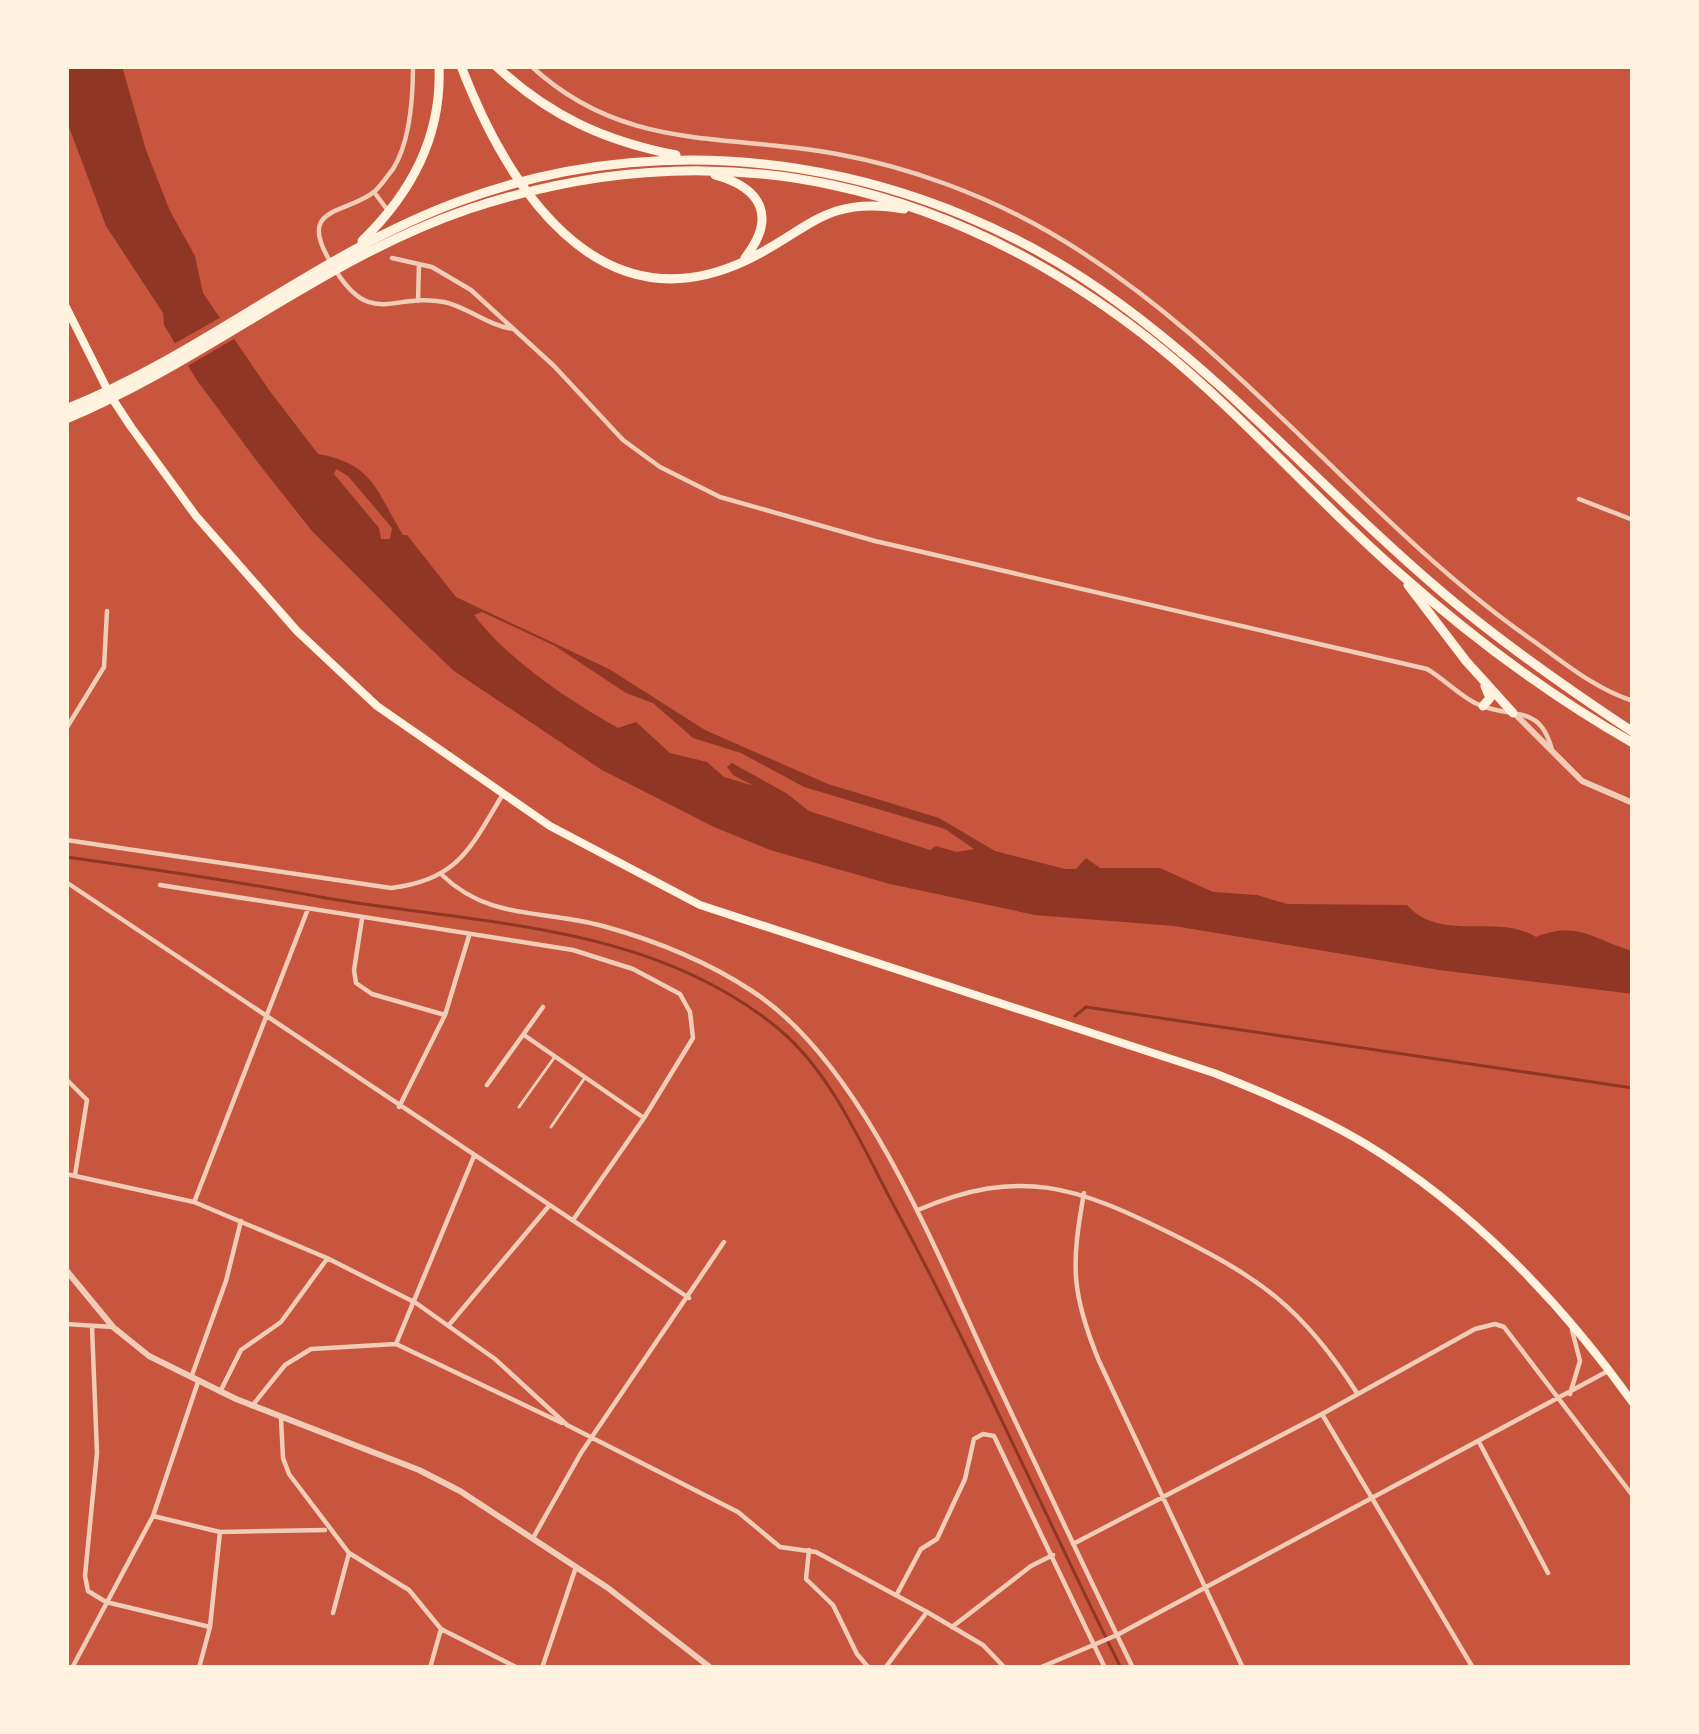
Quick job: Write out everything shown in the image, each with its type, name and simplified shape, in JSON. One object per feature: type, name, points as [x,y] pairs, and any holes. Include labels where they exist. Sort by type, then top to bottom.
[{"type":"highway","points":[[334,267],[390,213],[413,178],[431,134],[439,66]]},
{"type":"highway","points":[[460,66],[500,155],[548,222],[587,252],[640,273],[705,275],[741,262],[823,213],[848,206],[939,216]]},
{"type":"highway","points":[[496,66],[542,105],[616,141],[693,159],[803,168],[891,188],[978,219],[1045,253],[1117,301],[1182,353],[1437,588],[1604,712],[1633,728]]},
{"type":"highway","points":[[350,252],[420,217],[508,186],[611,165],[693,159]]},
{"type":"highway","points":[[708,170],[747,188],[762,212],[760,236],[741,262]]},
{"type":"highway","points":[[66,419],[334,267],[426,226],[534,190],[599,178],[708,170],[842,186],[939,216],[1038,262],[1128,323],[1189,372],[1397,571],[1507,659],[1633,743]]},
{"type":"highway","points":[[66,409],[89,404]]},
{"type":"highway","points":[[1397,571],[1513,712]]},
{"type":"highway","points":[[1483,681],[1490,698],[1483,706]]},
{"type":"main road","points":[[66,307],[110,395],[228,555],[297,631],[377,706],[550,826],[700,905],[1176,1060],[1297,1108],[1365,1144],[1447,1203],[1521,1270],[1567,1318],[1633,1403]]},
{"type":"street","points":[[412,66],[402,148],[395,166],[374,192],[327,213],[320,227],[321,244],[360,300],[380,306],[443,302],[514,329]]},
{"type":"street","points":[[530,66],[572,99],[615,121],[670,135],[776,145],[879,164],[969,194],[1045,229],[1121,279],[1185,330],[1456,583],[1599,687],[1633,701]]},
{"type":"street","points":[[374,192],[390,213]]},
{"type":"street","points":[[392,258],[447,274],[471,290],[623,440],[660,467],[720,497],[874,541],[1427,668],[1483,706],[1513,712],[1553,756],[1595,788],[1633,803]]},
{"type":"street","points":[[418,301],[419,264]]},
{"type":"street","points":[[1579,499],[1633,520]]},
{"type":"street","points":[[66,729],[104,667],[107,611]]},
{"type":"street","points":[[66,840],[370,886],[412,885],[442,874],[467,854],[503,794]]},
{"type":"street","points":[[442,874],[464,896],[482,904],[599,924],[685,951],[761,997],[799,1029],[838,1078],[916,1211],[1133,1668]]},
{"type":"street","points":[[66,882],[689,1298]]},
{"type":"street","points":[[160,886],[587,953],[633,969],[680,994],[690,1012],[693,1038],[573,1220]]},
{"type":"street","points":[[194,1202],[308,909]]},
{"type":"street","points":[[362,919],[356,983],[372,994],[446,1015]]},
{"type":"street","points":[[398,1107],[446,1015],[469,934]]},
{"type":"street","points":[[487,1085],[543,1006]]},
{"type":"street","points":[[524,1035],[644,1118]]},
{"type":"street","points":[[66,1079],[87,1100],[75,1175]]},
{"type":"street","points":[[396,1344],[474,1156]]},
{"type":"street","points":[[66,1174],[194,1202],[327,1258],[449,1325],[567,1425]]},
{"type":"street","points":[[916,1211],[958,1194],[1000,1186],[1084,1193],[1228,1262],[1268,1287],[1322,1343],[1357,1393]]},
{"type":"street","points":[[1084,1193],[1075,1246],[1075,1291],[1100,1361],[1244,1668]]},
{"type":"street","points":[[449,1325],[548,1207]]},
{"type":"street","points":[[72,1668],[153,1516],[241,1221]]},
{"type":"street","points":[[533,1538],[580,1454],[724,1242]]},
{"type":"street","points":[[220,1392],[242,1350],[281,1322],[327,1258]]},
{"type":"street","points":[[66,1270],[113,1327],[149,1356],[281,1419],[440,1480],[533,1538],[711,1668]]},
{"type":"street","points":[[1567,1318],[1580,1361],[1570,1394]]},
{"type":"street","points":[[66,1324],[113,1327]]},
{"type":"street","points":[[1073,1544],[1474,1329],[1496,1324],[1504,1327],[1633,1496]]},
{"type":"street","points":[[92,1327],[97,1453],[86,1586],[92,1596],[106,1602],[210,1627]]},
{"type":"street","points":[[252,1406],[285,1365],[311,1349],[396,1344],[594,1437],[738,1512],[780,1547],[809,1550],[927,1612],[983,1645],[1005,1668]]},
{"type":"street","points":[[1039,1668],[1115,1636],[1610,1370]]},
{"type":"street","points":[[1322,1414],[1473,1668]]},
{"type":"street","points":[[281,1419],[283,1458],[289,1474],[349,1553],[409,1589],[441,1630],[518,1668]]},
{"type":"street","points":[[896,1596],[921,1549],[937,1539],[965,1479],[974,1439],[990,1435],[997,1439],[1098,1643],[1105,1668]]},
{"type":"street","points":[[1479,1442],[1548,1573]]},
{"type":"street","points":[[153,1516],[220,1532],[329,1530]]},
{"type":"street","points":[[199,1668],[210,1627],[220,1532]]},
{"type":"street","points":[[809,1550],[806,1579],[833,1605],[869,1668]]},
{"type":"street","points":[[333,1613],[349,1553]]},
{"type":"street","points":[[952,1627],[1031,1566],[1053,1555]]},
{"type":"street","points":[[542,1668],[576,1568]]},
{"type":"street","points":[[885,1668],[927,1612]]},
{"type":"street","points":[[430,1668],[441,1630]]},
{"type":"lane","points":[[519,1107],[555,1056]]},
{"type":"lane","points":[[551,1127],[586,1078]]},
{"type":"shaded area","points":[[66,66],[122,66],[146,150],[170,211],[195,256],[203,293],[318,454],[362,472],[403,535],[456,597],[609,669],[705,730],[828,784],[939,818],[995,851],[1065,869],[1076,869],[1086,858],[1100,868],[1160,868],[1213,892],[1257,895],[1287,904],[1407,905],[1436,923],[1505,927],[1536,937],[1576,931],[1633,951],[1633,994],[1439,970],[1174,926],[1035,915],[890,884],[770,850],[602,770],[454,671],[312,531],[196,379],[164,325],[163,313],[106,226],[66,119]],"holes":[[[336,469],[348,476],[392,528],[390,539],[381,539],[379,528],[334,474]],[[482,612],[555,646],[626,693],[653,703],[693,738],[741,753],[804,787],[945,829],[974,849],[957,852],[936,846],[930,850],[809,811],[732,763],[727,767],[733,775],[754,786],[724,777],[707,762],[670,753],[636,722],[618,728],[522,664],[474,615]]]},
{"type":"pier","points":[[225,315],[239,336],[184,368],[170,346]]},
{"type":"waterway","points":[[66,857],[564,934],[677,968],[730,995],[780,1030],[815,1068],[857,1135],[1121,1668]]},
{"type":"waterway","points":[[1075,1016],[1086,1007],[1633,1088]]}]
